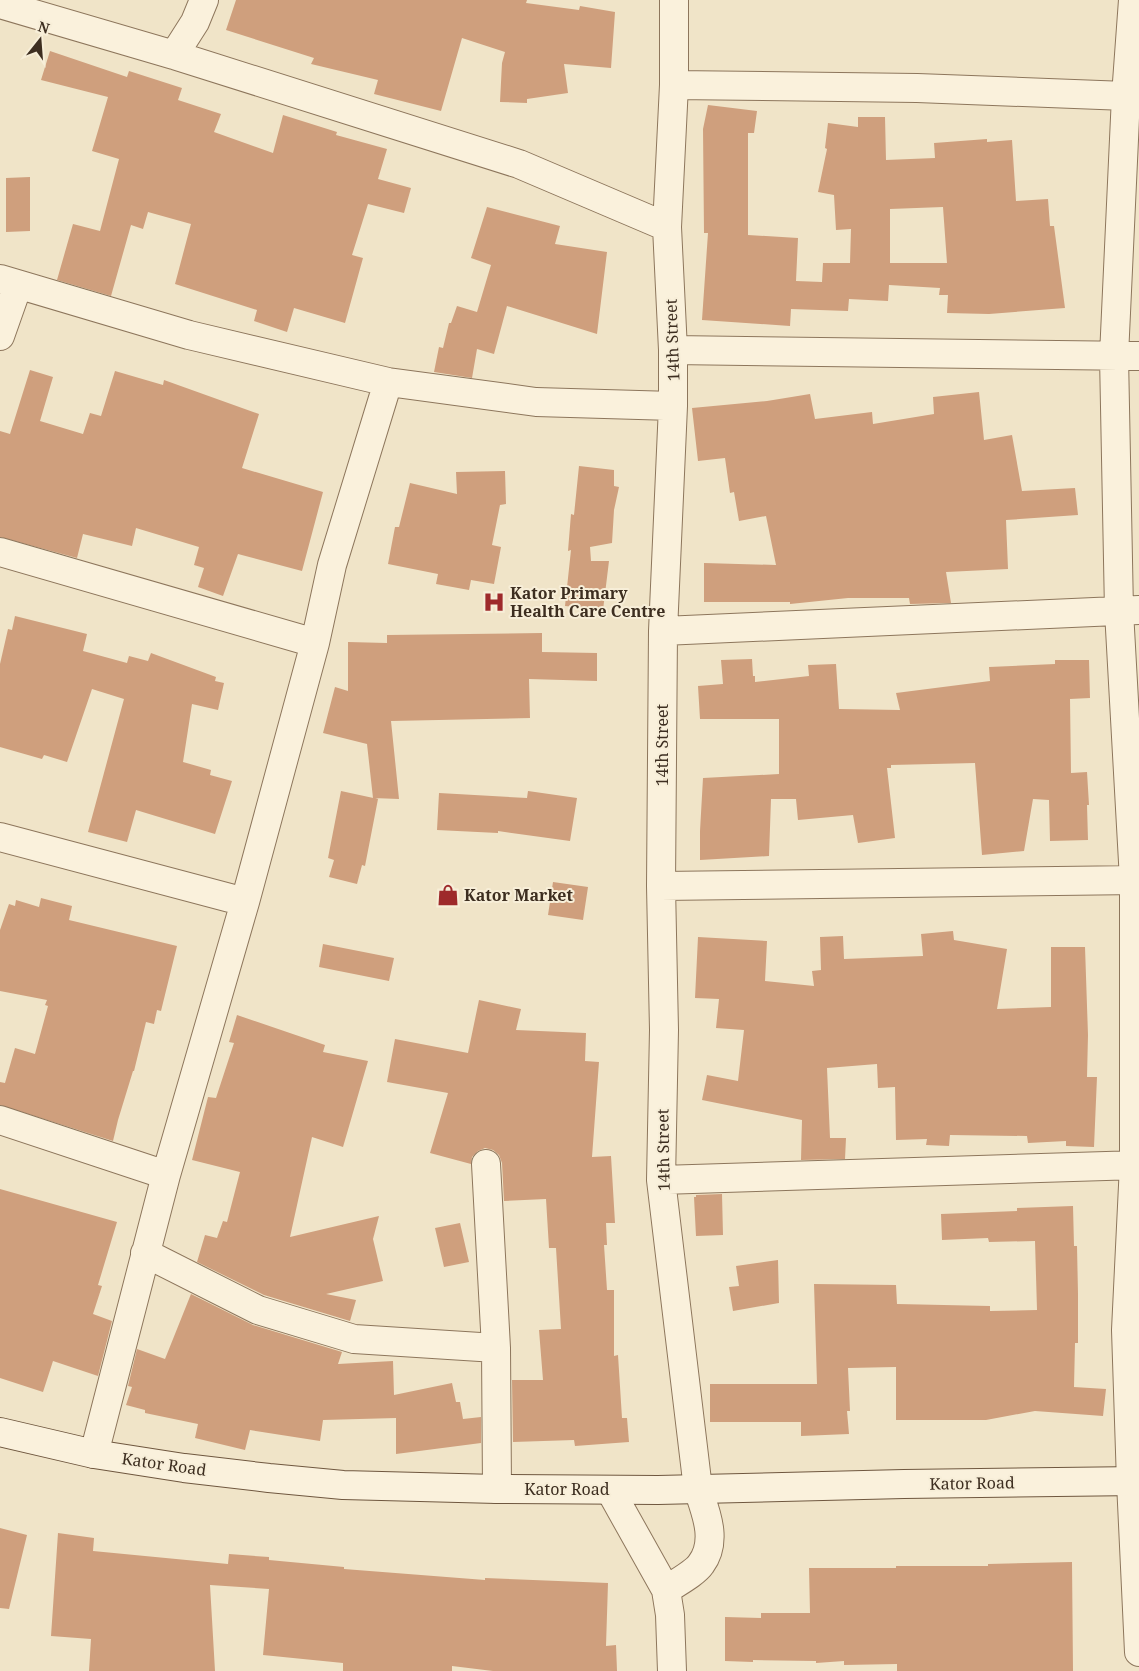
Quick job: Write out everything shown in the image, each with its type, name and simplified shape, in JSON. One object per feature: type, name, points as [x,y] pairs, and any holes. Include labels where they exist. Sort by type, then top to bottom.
[{"type":"street","points":[[174,55],[195,22],[204,0]]},
{"type":"street","name":"14th Street","points":[[666,1590],[701,1565],[708,1550],[710,1535],[709,1520],[698,1489],[662,1180],[664,1030],[661,886],[663,631],[674,350],[667,227],[674,85],[674,0]]},
{"type":"street","points":[[1133,0],[1126,96],[1129,611],[1136,880],[1136,1165],[1126,1330],[1135,1481],[1139,1652]]},
{"type":"street","points":[[0,4],[174,55],[519,164],[667,227]]},
{"type":"street","points":[[674,85],[917,88],[1126,96]]},
{"type":"street","points":[[0,336],[9,282],[189,335],[388,382],[536,402],[673,406]]},
{"type":"street","points":[[674,350],[1127,356]]},
{"type":"street","points":[[94,1454],[166,1175],[245,902],[315,643],[332,565],[388,382]]},
{"type":"street","points":[[0,552],[315,643]]},
{"type":"street","points":[[663,631],[1129,611]]},
{"type":"street","points":[[0,837],[245,902]]},
{"type":"street","points":[[661,886],[1136,880]]},
{"type":"street","points":[[0,1120],[166,1175]]},
{"type":"street","points":[[486,1164],[496,1348],[497,1489]]},
{"type":"street","points":[[662,1180],[1136,1165]]},
{"type":"street","points":[[145,1254],[258,1310],[345,1337],[409,1344],[496,1348]]},
{"type":"street","name":"Kator Road","points":[[0,1432],[94,1454],[259,1477],[343,1485],[610,1490],[1135,1481]]},
{"type":"street","points":[[610,1490],[666,1590],[670,1615],[672,1671]]},
{"type":"building","points":[[236,0],[527,0],[526,3],[579,10],[580,6],[615,12],[611,68],[564,64],[568,93],[527,99],[527,103],[500,102],[502,63],[505,52],[462,38],[441,111],[374,94],[378,80],[311,64],[314,58],[226,30]]},
{"type":"building","points":[[50,51],[127,77],[129,71],[182,88],[178,100],[221,114],[214,132],[273,153],[283,115],[337,132],[336,135],[387,149],[378,179],[411,188],[404,213],[368,204],[352,255],[363,258],[345,323],[294,308],[287,332],[254,321],[257,310],[175,284],[191,224],[148,212],[143,229],[131,225],[111,296],[57,280],[73,224],[100,231],[119,159],[92,151],[108,97],[41,80]]},
{"type":"building","points":[[708,105],[757,111],[754,133],[748,133],[748,235],[798,238],[796,281],[822,282],[823,263],[850,263],[851,229],[836,230],[834,195],[818,192],[827,149],[825,148],[828,123],[858,127],[858,117],[885,117],[886,160],[935,158],[934,143],[987,139],[987,142],[1012,140],[1016,201],[1048,199],[1050,226],[1054,226],[1065,308],[989,314],[947,313],[948,295],[939,295],[940,288],[889,285],[888,301],[849,299],[848,311],[791,309],[790,326],[702,320],[708,233],[704,233],[703,129]],"holes":[[[943,207],[947,263],[890,263],[890,209]]]},
{"type":"building","points":[[30,177],[30,231],[6,232],[6,178]]},
{"type":"building","points":[[487,207],[560,226],[555,244],[607,252],[597,334],[507,306],[494,354],[477,349],[472,378],[434,372],[439,347],[443,348],[449,323],[451,323],[457,306],[477,312],[491,265],[471,258]]},
{"type":"building","points":[[30,370],[53,377],[40,421],[83,434],[90,413],[101,416],[115,371],[163,385],[164,380],[259,414],[242,468],[323,492],[302,571],[238,554],[223,596],[198,587],[204,568],[194,565],[199,547],[136,528],[132,546],[83,534],[77,558],[0,537],[0,431],[10,434]]},
{"type":"building","points":[[979,392],[984,440],[1012,435],[1022,491],[1075,488],[1078,515],[1006,520],[1008,569],[946,572],[951,603],[910,604],[909,598],[848,598],[790,604],[790,602],[704,602],[704,563],[776,565],[766,516],[739,521],[734,492],[730,493],[725,458],[698,461],[692,408],[767,401],[810,394],[815,419],[872,412],[873,424],[934,414],[933,397]]},
{"type":"building","points":[[579,466],[614,470],[614,486],[619,487],[614,510],[612,543],[590,547],[591,561],[609,561],[603,610],[565,606],[571,550],[568,551],[571,514],[574,515]]},
{"type":"building","points":[[505,471],[506,504],[500,505],[492,545],[501,547],[494,584],[471,580],[469,590],[436,584],[438,574],[388,564],[395,527],[399,527],[410,483],[457,494],[456,472]]},
{"type":"building","points":[[15,616],[87,634],[83,651],[127,663],[129,656],[148,661],[151,653],[216,677],[215,681],[224,683],[218,710],[192,704],[183,762],[211,770],[210,775],[232,781],[215,834],[136,810],[127,842],[88,832],[124,699],[92,689],[67,762],[44,755],[42,759],[0,747],[0,664],[8,629],[12,630]]},
{"type":"building","points":[[542,633],[542,652],[597,653],[597,681],[529,679],[530,718],[391,721],[399,799],[373,798],[367,744],[323,733],[335,687],[348,691],[348,642],[387,643],[387,635]]},
{"type":"building","points":[[752,659],[755,682],[809,676],[808,665],[836,664],[839,709],[900,710],[896,693],[990,681],[989,667],[1055,664],[1055,660],[1089,660],[1090,698],[1070,699],[1071,773],[1087,772],[1089,805],[1087,805],[1088,840],[1050,841],[1049,800],[1033,799],[1024,851],[982,855],[975,763],[891,765],[891,768],[887,768],[895,838],[858,843],[853,815],[798,820],[796,799],[771,799],[769,856],[700,860],[703,778],[779,774],[779,719],[700,719],[698,686],[723,684],[721,660]]},
{"type":"building","points":[[341,791],[378,799],[365,866],[362,865],[357,884],[329,877],[334,860],[328,858]]},
{"type":"building","points":[[528,791],[577,798],[570,841],[498,831],[498,833],[437,830],[439,793],[527,798]]},
{"type":"building","points":[[553,882],[588,887],[583,920],[548,915]]},
{"type":"building","points":[[41,898],[72,906],[69,920],[177,946],[161,1011],[157,1010],[154,1024],[146,1022],[134,1071],[113,1141],[0,1105],[0,1082],[5,1083],[15,1048],[35,1054],[48,1006],[45,1005],[47,1000],[0,991],[0,930],[9,904],[15,906],[16,900],[39,907]]},
{"type":"building","points":[[953,931],[954,940],[1007,949],[997,1009],[1051,1007],[1051,947],[1085,947],[1088,1035],[1087,1077],[1097,1077],[1094,1147],[1066,1146],[1066,1141],[1028,1143],[1027,1136],[950,1135],[949,1146],[926,1145],[927,1139],[896,1140],[895,1087],[878,1088],[877,1064],[827,1068],[830,1138],[846,1138],[845,1159],[801,1160],[802,1120],[702,1100],[707,1075],[738,1081],[744,1030],[716,1028],[719,999],[695,998],[698,937],[767,941],[765,981],[814,986],[812,971],[821,970],[820,937],[843,936],[844,959],[923,956],[921,934]]},
{"type":"building","points":[[323,944],[394,958],[389,981],[319,967]]},
{"type":"building","points":[[479,1000],[521,1009],[516,1030],[586,1033],[585,1061],[599,1062],[592,1157],[611,1156],[615,1223],[606,1223],[607,1245],[604,1245],[607,1290],[614,1290],[614,1356],[618,1355],[622,1418],[627,1418],[629,1442],[575,1446],[574,1440],[513,1442],[512,1380],[543,1380],[539,1330],[561,1329],[556,1248],[549,1248],[546,1199],[504,1201],[502,1163],[499,1155],[493,1150],[485,1148],[478,1151],[472,1157],[471,1164],[430,1153],[448,1093],[387,1082],[395,1039],[468,1053]]},
{"type":"building","points":[[237,1015],[325,1045],[323,1052],[368,1061],[343,1147],[312,1137],[290,1237],[379,1216],[373,1239],[383,1281],[326,1294],[356,1300],[350,1321],[264,1295],[197,1262],[205,1235],[217,1238],[223,1221],[227,1222],[240,1172],[192,1160],[208,1097],[216,1098],[234,1043],[229,1042]]},
{"type":"building","points":[[0,1189],[117,1222],[98,1285],[102,1286],[93,1314],[112,1321],[98,1376],[53,1361],[43,1392],[0,1378]]},
{"type":"building","points":[[722,1194],[723,1235],[696,1236],[694,1197],[696,1195]]},
{"type":"building","points":[[1073,1206],[1074,1246],[1077,1246],[1078,1294],[1078,1343],[1075,1343],[1074,1387],[1106,1389],[1103,1416],[1035,1411],[986,1420],[896,1420],[896,1367],[848,1368],[850,1411],[847,1411],[849,1434],[801,1436],[801,1422],[710,1422],[710,1384],[817,1384],[814,1284],[896,1285],[897,1304],[990,1306],[990,1311],[1037,1310],[1035,1241],[989,1242],[988,1238],[942,1240],[941,1214],[1017,1211],[1017,1208]]},
{"type":"building","points":[[460,1223],[469,1262],[444,1267],[435,1228]]},
{"type":"building","points":[[778,1260],[779,1303],[733,1311],[729,1287],[739,1286],[736,1266]]},
{"type":"building","points":[[191,1294],[253,1325],[342,1352],[338,1364],[393,1361],[394,1395],[452,1383],[456,1402],[460,1402],[463,1419],[481,1417],[481,1443],[396,1454],[396,1418],[323,1420],[320,1441],[250,1430],[245,1450],[195,1438],[198,1424],[145,1413],[145,1410],[126,1405],[132,1387],[128,1386],[137,1349],[165,1359]]},
{"type":"building","points":[[0,1528],[27,1535],[9,1609],[0,1608]]},
{"type":"building","points":[[58,1533],[94,1538],[93,1551],[228,1564],[229,1554],[269,1557],[269,1560],[344,1567],[344,1569],[485,1580],[485,1578],[608,1583],[606,1646],[616,1645],[617,1671],[493,1671],[452,1666],[452,1671],[343,1671],[343,1663],[263,1655],[269,1589],[210,1585],[215,1671],[89,1671],[91,1639],[51,1636]]},
{"type":"building","points":[[1072,1562],[1073,1671],[897,1671],[897,1664],[844,1665],[844,1661],[816,1663],[816,1661],[725,1661],[725,1617],[761,1618],[761,1613],[810,1613],[809,1568],[988,1566],[988,1564]]},
{"type":"place","name":"Kator Primary Health Care Centre","points":[[494,602]]},
{"type":"place","name":"Kator Market","points":[[448,895]]}]
